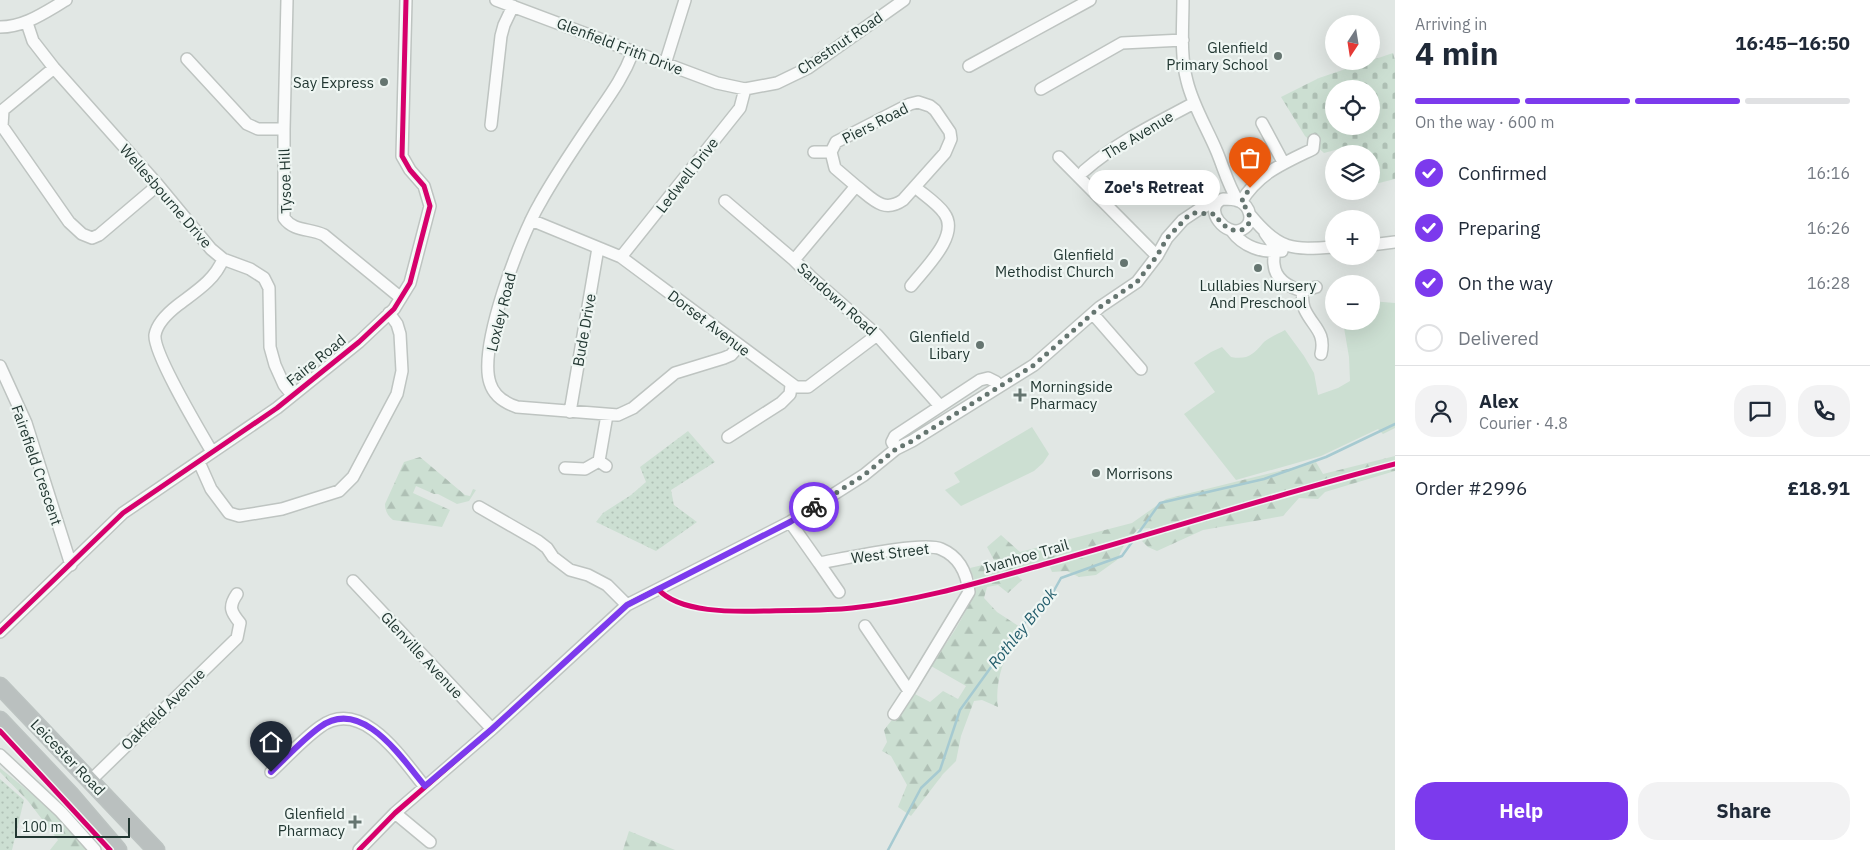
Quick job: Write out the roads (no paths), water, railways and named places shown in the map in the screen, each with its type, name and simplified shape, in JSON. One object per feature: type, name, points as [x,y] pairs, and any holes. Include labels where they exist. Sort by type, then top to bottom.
[{"type":"highway","name":"Leicester Road","points":[[0,686],[156,850]]},
{"type":"highway","name":"Leicester Road","points":[[0,720],[70,794],[118,850]]},
{"type":"street","points":[[0,26],[8,27],[27,22],[66,0]]},
{"type":"street","name":"Tysoe Hill","points":[[287,0],[284,218],[288,224],[298,229],[314,230],[324,235],[401,298]]},
{"type":"street","name":"Faire Road","points":[[0,632],[123,513],[292,395],[359,342],[394,309],[410,283],[430,206],[424,186],[410,170],[402,156],[406,0]]},
{"type":"street","name":"Glenfield Frith Drive","points":[[496,0],[717,83],[745,89]]},
{"type":"street","points":[[665,64],[685,0]]},
{"type":"street","name":"Chestnut Road","points":[[745,89],[777,83],[808,68],[904,0]]},
{"type":"street","points":[[969,66],[1090,0]]},
{"type":"street","points":[[1183,0],[1186,80],[1216,149],[1227,180],[1239,202],[1275,247],[1273,262],[1280,278],[1289,286],[1302,291],[1316,287]]},
{"type":"street","points":[[491,125],[501,36],[513,6]]},
{"type":"street","name":"Wellesbourne Drive","points":[[27,22],[33,42],[54,68],[211,249],[223,259],[250,269],[264,278],[269,288],[270,347],[275,365],[284,385],[292,395]]},
{"type":"street","points":[[1040,89],[1122,43],[1183,40]]},
{"type":"street","name":"Loxley Road","points":[[633,52],[625,73],[572,151],[531,220],[520,245],[499,307],[492,336],[488,378],[495,393],[510,405],[517,407],[618,415],[633,408],[675,373],[724,358],[731,355],[739,346]]},
{"type":"street","points":[[187,58],[247,124],[258,129],[284,130]]},
{"type":"street","points":[[54,68],[3,110],[2,126],[69,222],[82,234],[92,238],[99,235],[158,186]]},
{"type":"street","name":"Ledwell Drive","points":[[622,257],[740,108],[745,89]]},
{"type":"street","name":"The Avenue","points":[[1084,171],[1123,141],[1194,102]]},
{"type":"street","name":"Piers Road","points":[[924,103],[935,110],[950,132],[951,139],[945,153],[915,187],[896,205],[887,206],[880,204],[856,186],[835,168],[831,152],[836,142],[910,104],[924,103]]},
{"type":"street","points":[[1262,123],[1283,162]]},
{"type":"street","points":[[1239,202],[1263,176],[1283,162],[1313,150],[1314,140]]},
{"type":"street","name":"Piers Road","points":[[812,151],[831,152]]},
{"type":"street","points":[[1059,157],[1157,256]]},
{"type":"street","points":[[1227,180],[1224,191],[1214,209],[1215,214],[1226,228],[1240,231],[1244,229],[1251,216]]},
{"type":"street","points":[[794,260],[856,186]]},
{"type":"street","points":[[911,286],[946,242],[948,232],[948,221],[944,213],[915,187]]},
{"type":"street","points":[[359,850],[395,813],[492,729],[627,605],[790,522],[864,475],[896,449],[1034,365],[1093,314],[1137,282],[1157,256],[1167,238],[1178,226],[1195,213],[1218,201],[1230,199],[1239,202]]},
{"type":"street","name":"Sandown Road","points":[[726,201],[877,335],[940,406]]},
{"type":"street","points":[[1195,213],[1215,214]]},
{"type":"street","name":"Dorset Avenue","points":[[531,220],[622,257],[791,385]]},
{"type":"street","points":[[1231,230],[1248,246],[1263,251],[1275,252],[1325,248]]},
{"type":"street","points":[[1265,233],[1285,245],[1301,250]]},
{"type":"street","points":[[1380,244],[1395,242]]},
{"type":"street","name":"Bude Drive","points":[[570,412],[598,248]]},
{"type":"street","points":[[212,452],[171,377],[155,343],[155,333],[160,323],[172,310],[211,279],[219,270],[223,259]]},
{"type":"street","points":[[1302,291],[1306,312],[1320,333],[1322,340],[1321,354]]},
{"type":"street","points":[[198,462],[212,489],[229,513],[239,516],[282,509],[339,491],[353,477],[397,394],[402,371],[400,334],[397,324],[389,314]]},
{"type":"street","points":[[1093,314],[1141,369]]},
{"type":"street","points":[[728,437],[781,403],[790,394],[791,385],[800,388],[808,387],[877,335]]},
{"type":"street","name":"Fairefield Crescent","points":[[0,366],[26,423],[71,565]]},
{"type":"street","points":[[896,449],[892,442],[894,436],[985,378],[992,379],[998,387]]},
{"type":"street","points":[[565,468],[584,469],[603,464],[607,415]]},
{"type":"street","points":[[479,507],[538,541],[547,548],[553,557],[570,570],[588,575],[607,584],[627,605]]},
{"type":"street","points":[[790,522],[839,592]]},
{"type":"street","name":"West Street","points":[[819,564],[871,553],[929,547],[940,548],[964,569],[969,592],[910,691],[894,714]]},
{"type":"street","name":"Glenville Avenue","points":[[353,581],[492,729]]},
{"type":"street","name":"Oakfield Avenue","points":[[90,781],[237,638],[240,623],[232,612],[231,605],[237,594]]},
{"type":"street","points":[[865,626],[910,691]]},
{"type":"street","points":[[271,772],[321,726],[340,717],[363,723],[383,736],[425,786]]},
{"type":"street","points":[[0,755],[61,812],[95,850]]},
{"type":"street","points":[[395,813],[430,842]]},
{"type":"waterway","name":"Rothley Brook","points":[[888,850],[921,788],[940,770],[960,710],[1020,627],[1047,603],[1061,578],[1122,556],[1160,503],[1264,479],[1326,457],[1395,424]]},
{"type":"place","name":"Glenfield Primary School","points":[[1278,56]]},
{"type":"place","name":"Say Express","points":[[384,82]]},
{"type":"place","name":"Zoe's Retreat","points":[[1250,188]]},
{"type":"place","name":"Glenfield Methodist Church","points":[[1124,263]]},
{"type":"place","name":"Lullabies Nursery And Preschool","points":[[1258,268]]},
{"type":"place","name":"Glenfield Libary","points":[[980,345]]},
{"type":"place","name":"Morningside Pharmacy","points":[[1020,395]]},
{"type":"place","name":"Morrisons","points":[[1096,473]]},
{"type":"place","name":"Glenfield Pharmacy","points":[[355,822]]}]
